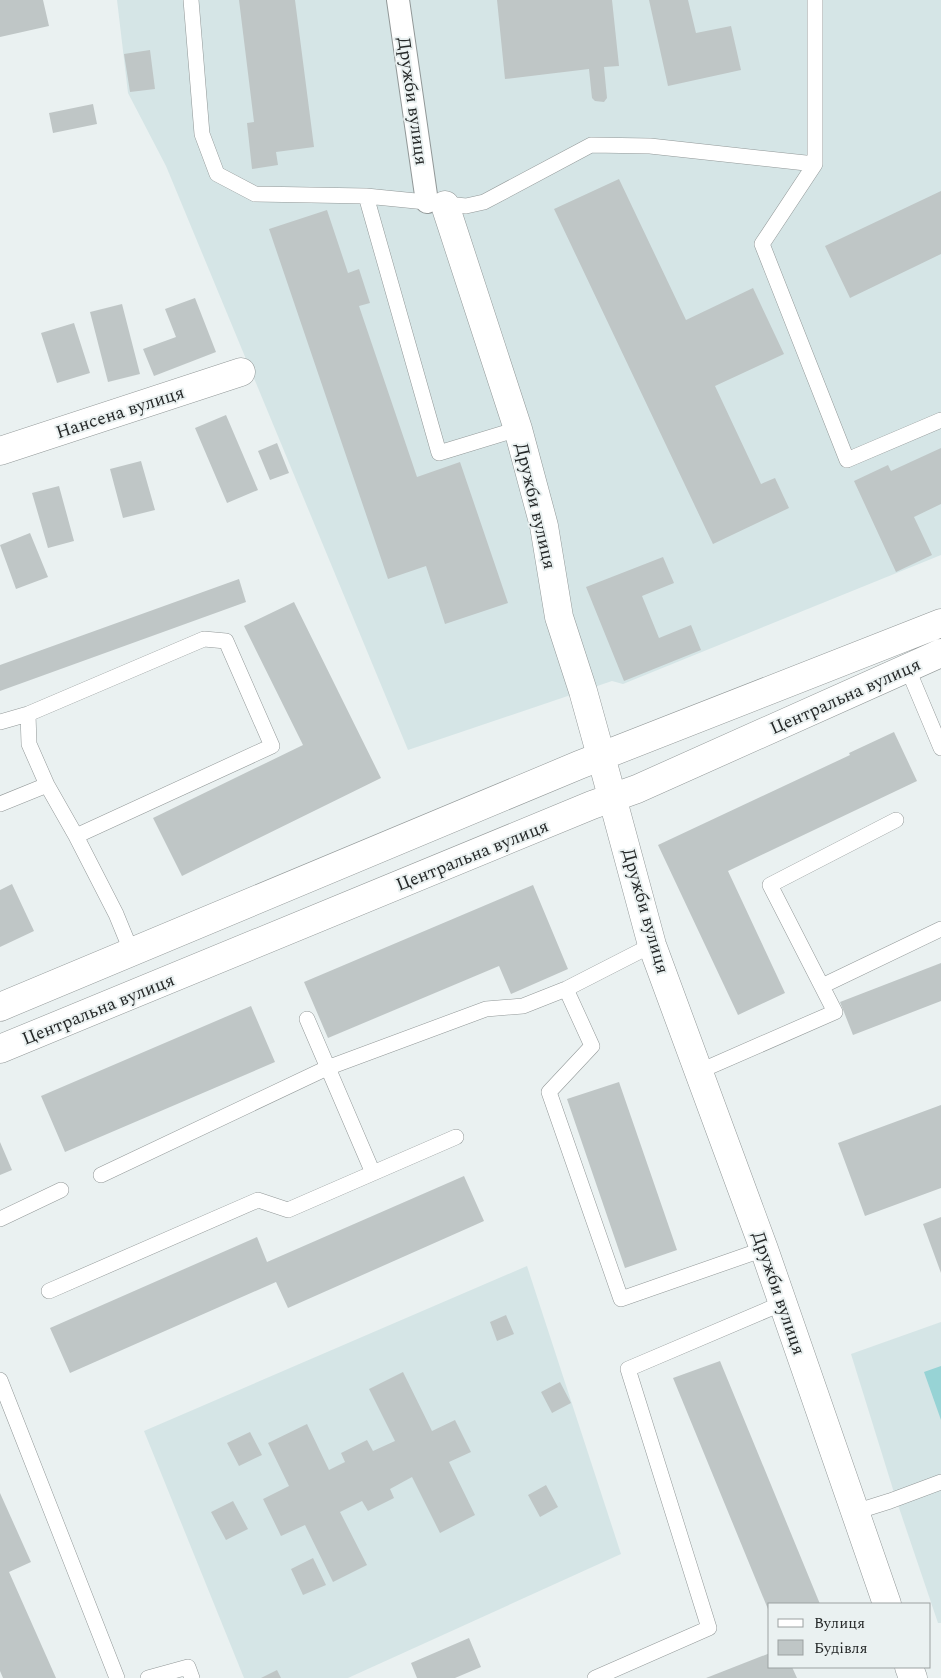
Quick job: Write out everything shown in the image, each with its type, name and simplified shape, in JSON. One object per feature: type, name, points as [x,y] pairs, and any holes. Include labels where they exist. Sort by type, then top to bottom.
[{"type":"street","name":"Дружби вулиця","points":[[398,0],[436,204],[518,429],[544,526],[559,617],[614,798],[652,945],[764,1249],[888,1603]]},
{"type":"street","name":"Нансена вулиця","points":[[0,451],[241,372]]},
{"type":"street","name":"Центральна вулиця","points":[[0,1007],[602,756],[941,623]]},
{"type":"street","name":"Центральна вулиця","points":[[0,1049],[637,789],[941,653]]},
{"type":"lane","points":[[191,0],[202,134],[217,174],[255,194],[366,196],[466,206],[484,202],[591,145],[650,146],[815,164]]},
{"type":"lane","points":[[815,0],[815,164],[762,244],[846,460],[941,420]]},
{"type":"lane","points":[[366,196],[439,453],[518,429]]},
{"type":"lane","points":[[0,722],[28,714],[204,639],[226,641],[272,746],[76,836]]},
{"type":"lane","points":[[907,668],[941,748]]},
{"type":"lane","points":[[28,714],[29,744],[47,785],[76,836],[116,914],[132,952]]},
{"type":"lane","points":[[0,804],[47,785]]},
{"type":"lane","points":[[700,1071],[835,1012],[770,885],[896,820]]},
{"type":"lane","points":[[822,986],[941,929]]},
{"type":"lane","points":[[101,1175],[326,1068],[486,1009],[523,1006],[566,989],[652,945]]},
{"type":"lane","points":[[566,989],[592,1046],[549,1092],[622,1299],[764,1249]]},
{"type":"lane","points":[[307,1019],[326,1068],[373,1173]]},
{"type":"lane","points":[[49,1292],[258,1200],[288,1210],[456,1138]]},
{"type":"lane","points":[[0,1219],[61,1190]]},
{"type":"lane","points":[[595,1678],[708,1628],[628,1369],[783,1303]]},
{"type":"lane","points":[[0,1380],[117,1678]]},
{"type":"lane","points":[[855,1512],[941,1482]]},
{"type":"lane","points":[[148,1678],[188,1667],[192,1678]]},
{"type":"shaded area","points":[[117,0],[941,0],[941,555],[623,684],[612,681],[408,750],[166,166],[128,93]]},
{"type":"shaded area","points":[[527,1266],[621,1554],[348,1678],[244,1678],[144,1431]]},
{"type":"shaded area","points":[[941,1322],[941,1623],[938,1623],[896,1499],[851,1354]]},
{"type":"shaded area","points":[[941,1366],[941,1420],[924,1372]]},
{"type":"building","points":[[0,0],[43,0],[49,26],[0,37]]},
{"type":"building","points":[[239,0],[295,0],[314,147],[276,152],[278,165],[252,169],[247,123],[254,122]]},
{"type":"building","points":[[497,0],[612,0],[619,66],[604,67],[607,98],[604,102],[595,101],[592,98],[589,69],[505,79]]},
{"type":"building","points":[[649,0],[688,0],[696,33],[731,26],[741,70],[668,86]]},
{"type":"building","points":[[150,50],[155,89],[130,92],[124,54]]},
{"type":"building","points":[[93,104],[97,124],[53,133],[49,113]]},
{"type":"building","points":[[619,179],[686,320],[753,288],[784,354],[715,386],[761,484],[775,478],[789,508],[713,544],[554,209]]},
{"type":"building","points":[[941,191],[941,254],[850,298],[825,246]]},
{"type":"building","points":[[327,210],[348,273],[359,269],[370,303],[359,306],[417,477],[460,462],[508,603],[445,624],[426,566],[388,579],[269,229]]},
{"type":"building","points":[[195,298],[216,352],[154,376],[143,349],[176,337],[165,309]]},
{"type":"building","points":[[122,304],[140,374],[108,382],[90,312]]},
{"type":"building","points":[[74,323],[90,373],[57,383],[41,333]]},
{"type":"building","points":[[226,415],[258,490],[227,503],[195,428]]},
{"type":"building","points":[[277,443],[289,473],[270,480],[258,451]]},
{"type":"building","points":[[941,448],[941,504],[914,517],[932,555],[896,572],[854,481],[888,465],[891,471]]},
{"type":"building","points":[[141,461],[155,510],[123,518],[110,469]]},
{"type":"building","points":[[59,486],[74,541],[48,548],[32,493]]},
{"type":"building","points":[[30,533],[48,577],[16,589],[0,545]]},
{"type":"building","points":[[663,557],[674,583],[642,596],[659,638],[691,625],[701,650],[624,681],[586,587]]},
{"type":"building","points":[[239,579],[246,602],[0,691],[0,665]]},
{"type":"building","points":[[294,602],[381,778],[182,876],[153,818],[303,745],[244,626]]},
{"type":"building","points":[[894,732],[917,781],[728,871],[785,993],[738,1015],[658,845],[850,755],[849,753]]},
{"type":"building","points":[[12,884],[34,931],[0,947],[0,890]]},
{"type":"building","points":[[533,885],[568,969],[511,994],[499,966],[328,1038],[304,982]]},
{"type":"building","points":[[941,963],[941,1001],[853,1035],[840,1002]]},
{"type":"building","points":[[251,1006],[275,1062],[65,1152],[41,1096]]},
{"type":"building","points":[[619,1082],[677,1250],[625,1268],[567,1099]]},
{"type":"building","points":[[941,1105],[941,1188],[865,1216],[838,1143]]},
{"type":"building","points":[[0,1142],[12,1170],[0,1175]]},
{"type":"building","points":[[464,1176],[484,1221],[288,1308],[276,1282],[70,1373],[50,1328],[257,1237],[267,1262]]},
{"type":"building","points":[[941,1217],[941,1273],[923,1224]]},
{"type":"building","points":[[506,1315],[514,1334],[497,1341],[490,1322]]},
{"type":"building","points":[[720,1361],[820,1603],[768,1603],[768,1609],[673,1378]]},
{"type":"building","points":[[403,1372],[432,1431],[455,1420],[471,1452],[449,1462],[475,1515],[440,1533],[412,1477],[390,1489],[394,1498],[368,1511],[362,1501],[340,1512],[367,1565],[333,1582],[305,1525],[281,1536],[263,1499],[289,1486],[268,1443],[307,1424],[329,1470],[345,1462],[341,1453],[367,1440],[373,1451],[395,1441],[369,1389]]},
{"type":"building","points":[[560,1382],[571,1403],[552,1413],[541,1392]]},
{"type":"building","points":[[250,1432],[262,1455],[239,1466],[227,1443]]},
{"type":"building","points":[[546,1485],[558,1507],[540,1517],[528,1495]]},
{"type":"building","points":[[0,1493],[31,1562],[9,1572],[56,1678],[3,1678],[0,1671]]},
{"type":"building","points":[[233,1501],[248,1529],[226,1540],[211,1512]]},
{"type":"building","points":[[313,1558],[326,1585],[303,1595],[291,1569]]},
{"type":"building","points":[[469,1638],[481,1667],[455,1678],[417,1678],[411,1663]]},
{"type":"building","points":[[768,1654],[768,1668],[792,1668],[797,1678],[706,1678]]},
{"type":"building","points":[[277,1670],[281,1678],[261,1678]]}]
